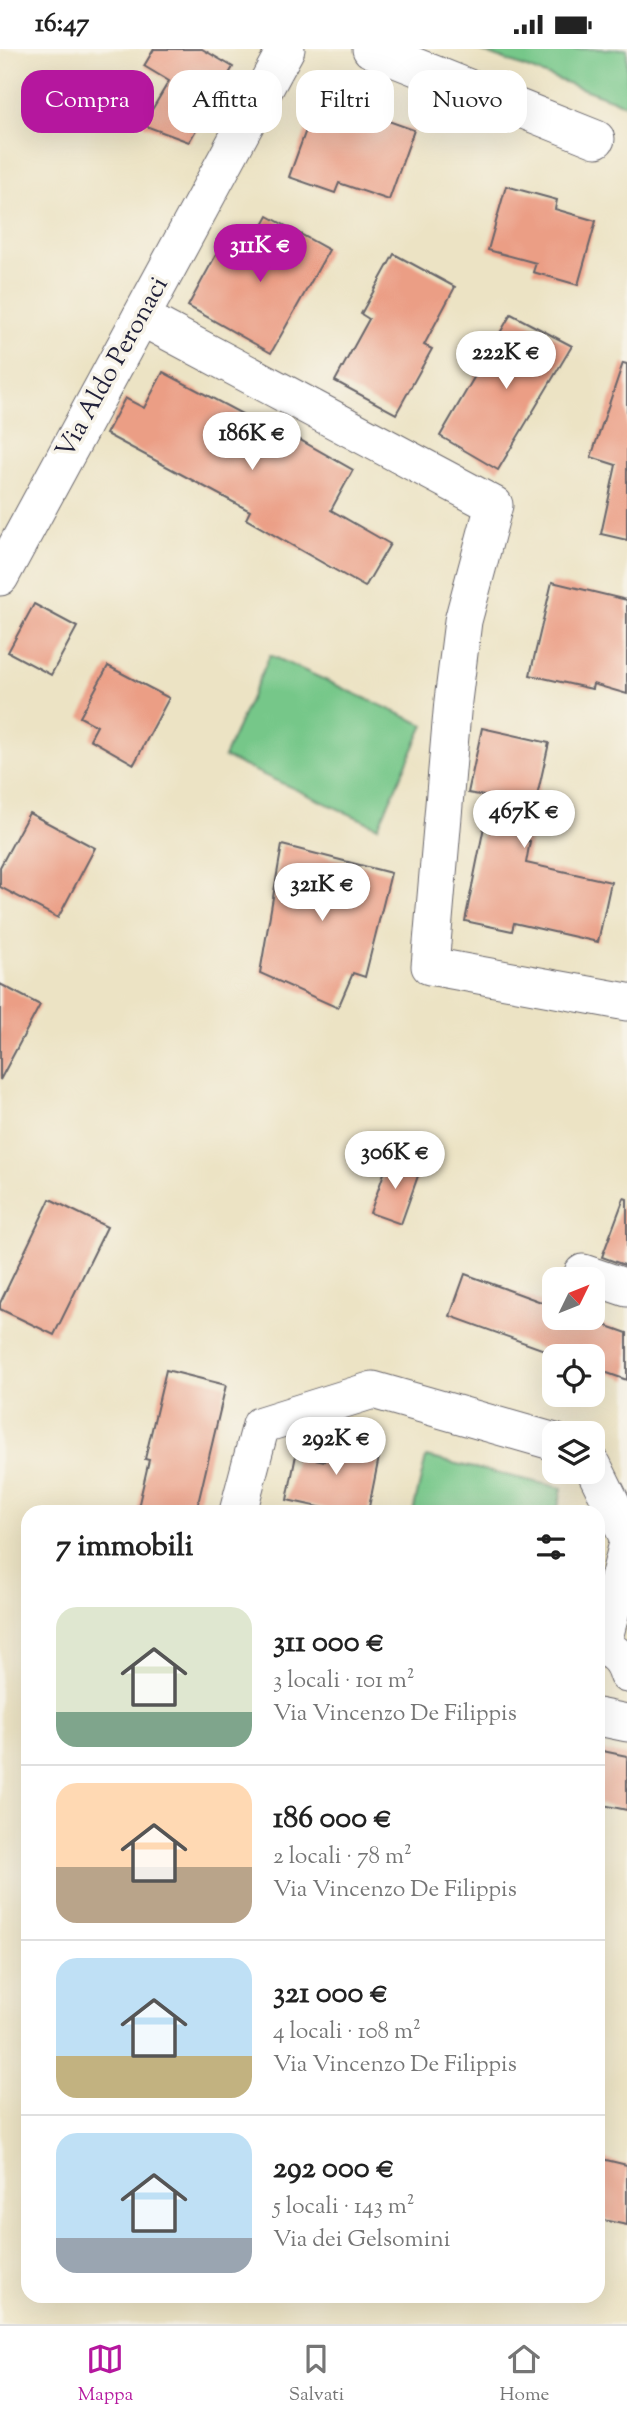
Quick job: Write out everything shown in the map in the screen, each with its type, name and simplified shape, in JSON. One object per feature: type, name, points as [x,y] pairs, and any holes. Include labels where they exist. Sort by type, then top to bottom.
[{"type":"street","name":"Via Aldo Peronaci","points":[[0,577],[286,49]]},
{"type":"street","points":[[371,49],[596,139]]},
{"type":"street","points":[[141,317],[494,505],[463,621],[453,701],[430,966],[627,1002]]},
{"type":"street","points":[[606,1281],[627,1288]]},
{"type":"street","points":[[240,1505],[261,1425],[373,1390],[542,1438]]},
{"type":"street","points":[[602,1484],[627,1535]]},
{"type":"street","points":[[605,1628],[627,1547]]},
{"type":"street","points":[[605,1648],[616,1654],[625,1666],[627,1674]]},
{"type":"street","points":[[605,1718],[627,1723]]},
{"type":"green space","points":[[475,49],[627,49],[627,105]]},
{"type":"green space","points":[[270,655],[424,725],[378,827],[224,757]]},
{"type":"green space","points":[[426,1457],[562,1488],[558,1505],[415,1505]]},
{"type":"building","points":[[154,49],[202,49],[233,67],[231,70],[168,70],[168,80],[144,66]]},
{"type":"building","points":[[168,83],[168,133],[194,133],[189,142],[154,129],[154,106]]},
{"type":"building","points":[[394,123],[408,128],[408,133],[413,133],[389,200],[339,183],[335,193],[289,177],[305,133],[394,133]]},
{"type":"building","points":[[506,186],[557,200],[555,209],[596,221],[578,285],[533,272],[536,263],[488,250]]},
{"type":"building","points":[[268,216],[329,250],[271,353],[188,306],[223,242],[246,256]]},
{"type":"building","points":[[394,254],[455,287],[424,345],[432,349],[396,414],[335,381],[369,319],[361,314]]},
{"type":"building","points":[[511,314],[572,346],[498,470],[440,436]]},
{"type":"building","points":[[623,363],[627,364],[627,540],[601,534],[616,465],[591,457]]},
{"type":"building","points":[[163,372],[291,440],[293,436],[353,470],[331,510],[390,544],[365,587],[246,519],[250,511],[106,434],[125,398],[144,408]]},
{"type":"building","points":[[552,582],[627,600],[627,694],[593,684],[592,689],[530,675]]},
{"type":"building","points":[[34,604],[77,627],[51,675],[8,652]]},
{"type":"building","points":[[108,666],[169,698],[134,764],[90,739],[97,726],[80,717]]},
{"type":"building","points":[[482,728],[549,743],[527,841],[530,841],[526,863],[611,882],[598,942],[514,923],[512,931],[465,921],[490,797],[468,793]]},
{"type":"building","points":[[29,813],[95,848],[58,918],[0,887],[0,867]]},
{"type":"building","points":[[282,845],[391,873],[365,977],[353,973],[338,1008],[260,973]]},
{"type":"building","points":[[0,984],[40,1005],[0,1080]]},
{"type":"building","points":[[389,1159],[420,1170],[401,1224],[370,1213]]},
{"type":"building","points":[[624,1198],[627,1199],[627,1266],[602,1257]]},
{"type":"building","points":[[50,1199],[107,1227],[54,1335],[0,1309],[0,1303]]},
{"type":"building","points":[[465,1274],[542,1302],[542,1330],[606,1330],[606,1326],[627,1333],[627,1380],[605,1372],[605,1344],[542,1344],[542,1349],[450,1316]]},
{"type":"building","points":[[166,1370],[226,1385],[198,1505],[139,1505],[149,1460],[145,1459]]},
{"type":"building","points":[[331,1432],[359,1438],[357,1447],[380,1452],[369,1505],[310,1505],[287,1500],[296,1455],[325,1461]]},
{"type":"building","points":[[605,1751],[627,1756],[627,1810],[605,1805]]},
{"type":"building","points":[[605,2160],[627,2165],[627,2225],[605,2220]]}]
